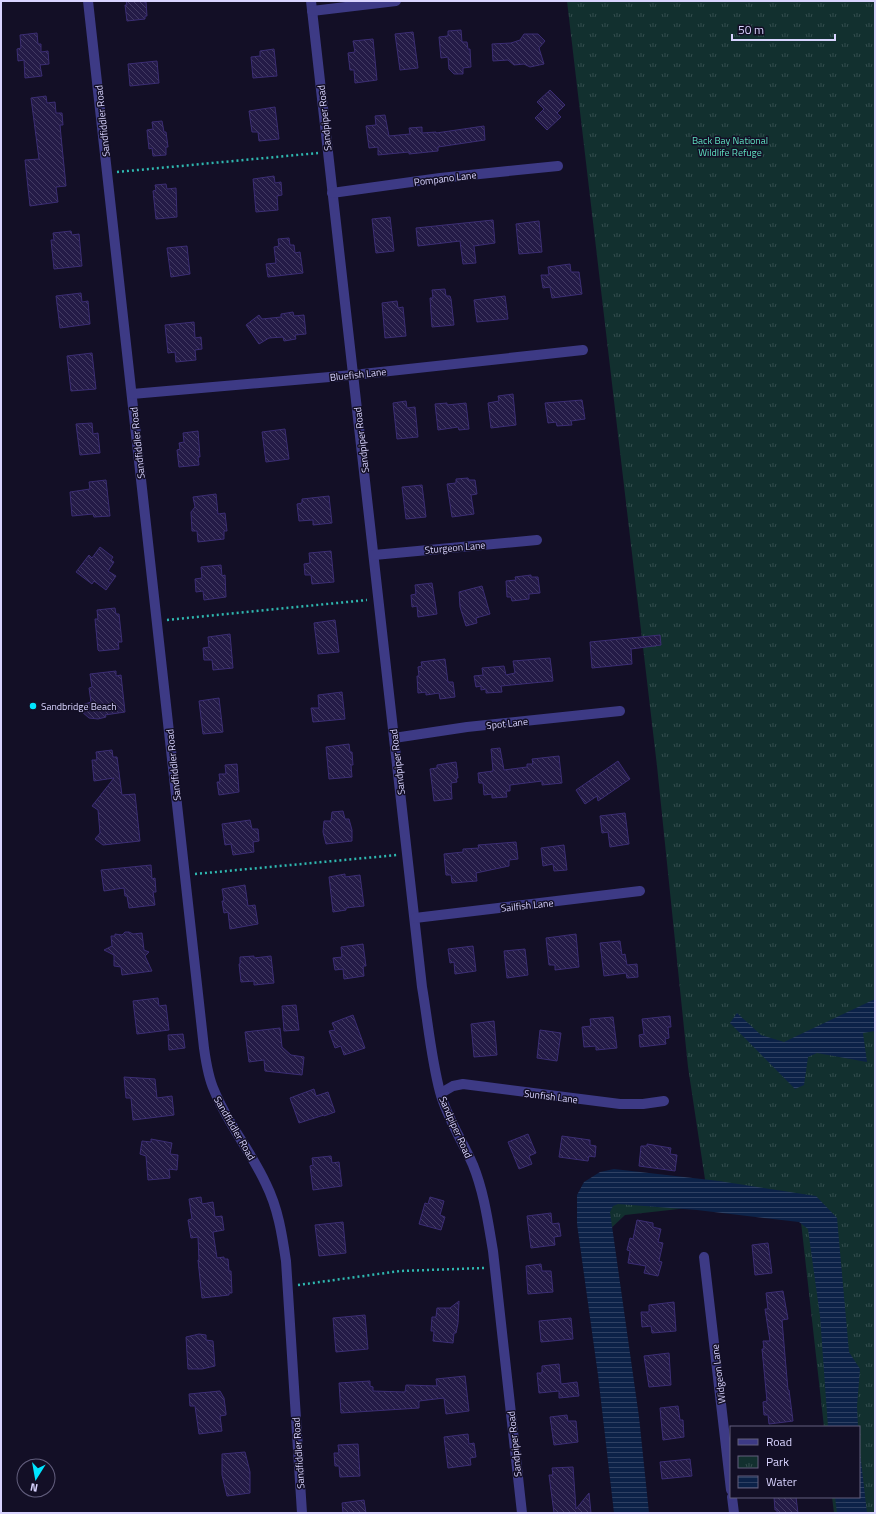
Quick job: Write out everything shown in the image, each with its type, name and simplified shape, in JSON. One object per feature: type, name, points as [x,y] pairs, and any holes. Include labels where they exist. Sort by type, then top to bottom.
[{"type":"street","name":"Sandfiddler Road","points":[[88,1],[204,1048],[213,1089],[221,1107],[257,1166],[276,1209],[282,1236],[287,1287],[302,1513]]},
{"type":"street","points":[[312,6],[396,1]]},
{"type":"street","name":"Sandpiper Road","points":[[312,6],[422,987],[441,1093],[481,1188],[487,1216],[495,1267],[522,1513]]},
{"type":"street","name":"Pompano Lane","points":[[332,192],[440,178],[558,166]]},
{"type":"street","name":"Bluefish Lane","points":[[132,394],[353,375],[584,350]]},
{"type":"street","name":"Sturgeon Lane","points":[[374,555],[537,540]]},
{"type":"street","name":"Spot Lane","points":[[394,738],[467,728],[620,712]]},
{"type":"street","name":"Sailfish Lane","points":[[415,918],[640,891]]},
{"type":"street","name":"Sunfish Lane","points":[[441,1093],[453,1086],[464,1084],[620,1104],[643,1104],[664,1101]]},
{"type":"street","name":"Widgeon Lane","points":[[704,1258],[730,1481]]},
{"type":"street","points":[[732,1498],[734,1513]]},
{"type":"path","points":[[108,173],[328,152]]},
{"type":"path","points":[[157,621],[379,598]]},
{"type":"path","points":[[185,875],[408,854]]},
{"type":"path","points":[[287,1287],[400,1271],[495,1267]]},
{"type":"green space","name":"Back Bay National Wildlife Refuge","points":[[567,1],[875,1],[875,1513],[834,1513],[832,1498],[860,1498],[860,1426],[824,1426],[800,1213],[778,1198],[625,1215],[606,1233],[599,1199],[706,1186],[688,1067],[657,766]]},
{"type":"water","points":[[875,999],[875,1031],[863,1033],[867,1062],[817,1053],[808,1057],[804,1085],[795,1089],[730,1023],[737,1013],[761,1035],[784,1042]]},
{"type":"water","points":[[614,1169],[719,1181],[816,1196],[837,1218],[849,1352],[860,1369],[857,1406],[858,1426],[828,1426],[820,1316],[808,1229],[799,1222],[697,1210],[618,1204],[613,1206],[610,1212],[639,1417],[649,1513],[614,1513],[598,1375],[577,1224],[577,1195],[584,1182],[600,1172]]},
{"type":"water","points":[[860,1453],[867,1513],[837,1513],[835,1498],[860,1498]]},
{"type":"building","points":[[126,1],[146,2],[147,16],[145,16],[145,19],[127,21]]},
{"type":"building","points":[[461,30],[462,42],[467,42],[468,49],[470,49],[471,67],[463,68],[463,74],[454,74],[449,69],[448,57],[441,58],[439,37],[448,36],[448,31]]},
{"type":"building","points":[[413,32],[418,68],[400,70],[395,34]]},
{"type":"building","points":[[37,33],[38,44],[41,44],[41,52],[48,51],[49,64],[40,65],[42,76],[25,78],[24,60],[18,61],[17,49],[21,48],[20,35]]},
{"type":"building","points":[[524,34],[538,34],[545,41],[539,48],[544,64],[530,67],[524,64],[514,65],[508,60],[493,61],[492,44],[511,43],[520,40]]},
{"type":"building","points":[[373,39],[377,80],[355,83],[354,70],[350,70],[348,53],[355,52],[353,41]]},
{"type":"building","points":[[274,49],[277,76],[253,78],[251,57],[260,56],[260,51]]},
{"type":"building","points":[[157,61],[159,83],[130,86],[128,64]]},
{"type":"building","points":[[550,90],[565,105],[557,113],[561,117],[547,130],[535,118],[544,109],[537,102]]},
{"type":"building","points":[[46,96],[47,103],[55,102],[56,113],[62,113],[63,125],[60,125],[66,186],[56,187],[58,202],[30,206],[25,160],[39,159],[31,98]]},
{"type":"building","points":[[275,107],[279,139],[259,141],[258,132],[252,132],[249,111]]},
{"type":"building","points":[[385,115],[389,136],[410,134],[409,128],[422,127],[422,133],[436,133],[484,126],[485,140],[438,147],[438,151],[378,155],[378,147],[369,148],[366,126],[376,125],[375,116]]},
{"type":"building","points":[[162,121],[164,132],[166,132],[168,147],[166,147],[166,155],[153,156],[152,148],[149,149],[147,130],[153,129],[152,122]]},
{"type":"building","points":[[274,176],[275,183],[281,182],[282,195],[277,196],[278,210],[256,212],[253,179]]},
{"type":"building","points":[[166,184],[167,189],[176,188],[177,217],[156,219],[153,191],[156,190],[155,185]]},
{"type":"building","points":[[390,217],[394,251],[376,253],[372,219]]},
{"type":"building","points":[[493,220],[495,243],[474,246],[476,263],[463,264],[460,241],[418,246],[416,228]]},
{"type":"building","points":[[539,221],[542,252],[519,254],[516,224]]},
{"type":"building","points":[[71,231],[72,235],[79,234],[82,266],[54,269],[51,240],[54,240],[53,233]]},
{"type":"building","points":[[289,238],[290,245],[294,245],[295,253],[300,252],[303,273],[268,277],[266,264],[276,263],[274,247],[279,246],[278,239]]},
{"type":"building","points":[[187,246],[190,274],[171,277],[167,248]]},
{"type":"building","points":[[570,264],[571,272],[579,272],[582,294],[552,298],[550,287],[543,288],[541,275],[549,275],[548,267]]},
{"type":"building","points":[[445,289],[446,296],[450,296],[451,299],[454,325],[432,327],[430,298],[433,298],[432,290]]},
{"type":"building","points":[[81,293],[82,302],[88,301],[90,324],[60,328],[56,296]]},
{"type":"building","points":[[505,296],[508,319],[477,322],[474,300]]},
{"type":"building","points":[[397,301],[398,308],[403,307],[406,336],[385,338],[382,303]]},
{"type":"building","points":[[293,312],[294,316],[304,315],[306,334],[295,335],[296,339],[284,341],[283,337],[269,338],[259,344],[246,325],[259,315],[262,319],[281,317],[281,314]]},
{"type":"building","points":[[194,322],[195,338],[201,337],[202,349],[195,350],[196,360],[176,362],[175,352],[168,353],[165,325]]},
{"type":"building","points":[[92,353],[96,389],[71,391],[67,356]]},
{"type":"building","points":[[513,394],[516,425],[491,428],[488,403],[499,401],[498,396]]},
{"type":"building","points":[[582,400],[585,419],[571,421],[572,425],[557,426],[556,422],[548,423],[545,403]]},
{"type":"building","points":[[406,401],[407,408],[415,407],[418,437],[397,439],[393,403]]},
{"type":"building","points":[[447,403],[447,405],[466,403],[469,429],[459,430],[458,427],[438,430],[435,404]]},
{"type":"building","points":[[92,423],[93,434],[98,433],[100,453],[80,455],[76,424]]},
{"type":"building","points":[[285,429],[289,459],[266,462],[262,432]]},
{"type":"building","points":[[198,431],[200,457],[198,457],[199,465],[179,467],[177,450],[180,449],[179,443],[184,442],[183,433]]},
{"type":"building","points":[[468,478],[469,480],[475,480],[477,494],[471,495],[474,514],[452,517],[447,484],[456,483],[456,479]]},
{"type":"building","points":[[106,480],[110,516],[94,517],[93,514],[72,516],[70,492],[90,489],[89,482]]},
{"type":"building","points":[[422,485],[426,517],[406,519],[402,487]]},
{"type":"building","points":[[216,494],[218,514],[225,513],[227,531],[224,531],[224,539],[198,542],[197,531],[192,531],[191,512],[195,507],[193,497]]},
{"type":"building","points":[[329,496],[332,523],[313,525],[313,520],[299,521],[297,504],[302,503],[302,499]]},
{"type":"building","points":[[100,547],[113,557],[111,560],[114,562],[108,571],[116,576],[106,590],[94,581],[92,584],[76,572],[89,555],[92,558]]},
{"type":"building","points":[[331,551],[334,582],[312,584],[311,575],[305,575],[304,564],[310,563],[309,553]]},
{"type":"building","points":[[221,565],[222,576],[225,575],[226,597],[204,600],[203,591],[196,592],[195,579],[202,578],[201,567]]},
{"type":"building","points":[[531,575],[531,577],[538,577],[540,593],[529,594],[529,599],[512,601],[511,597],[507,597],[506,581],[516,580],[515,577]]},
{"type":"building","points":[[432,583],[437,614],[418,617],[417,606],[412,607],[411,595],[416,594],[415,585]]},
{"type":"building","points":[[482,586],[490,614],[476,618],[477,623],[466,626],[460,607],[459,592]]},
{"type":"building","points":[[115,608],[116,614],[119,614],[122,642],[118,642],[119,649],[99,651],[95,619],[98,619],[97,610]]},
{"type":"building","points":[[335,620],[339,652],[318,654],[314,623]]},
{"type":"building","points":[[230,634],[233,668],[213,670],[212,660],[204,660],[203,648],[209,647],[208,637]]},
{"type":"building","points":[[660,635],[661,645],[631,649],[632,664],[592,668],[590,642]]},
{"type":"building","points":[[550,658],[553,681],[501,686],[502,692],[486,693],[486,689],[481,690],[481,686],[476,687],[474,676],[483,675],[482,668],[504,666],[506,675],[515,673],[513,661]]},
{"type":"building","points":[[445,659],[448,682],[453,682],[455,697],[440,699],[439,693],[426,695],[426,692],[418,693],[417,676],[419,676],[418,667],[422,666],[421,662]]},
{"type":"building","points":[[116,671],[116,676],[121,675],[125,712],[105,715],[106,717],[98,719],[89,718],[81,711],[82,705],[91,702],[89,688],[92,687],[90,674]]},
{"type":"building","points":[[342,692],[345,719],[313,722],[311,708],[319,708],[318,695]]},
{"type":"building","points":[[219,698],[223,732],[203,734],[199,701]]},
{"type":"building","points":[[349,744],[350,752],[352,752],[352,777],[329,779],[326,747]]},
{"type":"building","points":[[500,748],[504,770],[527,767],[527,764],[533,764],[532,759],[559,756],[562,783],[542,785],[542,781],[510,785],[510,791],[506,791],[507,797],[492,798],[492,794],[484,795],[483,783],[479,783],[478,773],[493,771],[491,749]]},
{"type":"building","points":[[112,750],[113,757],[117,757],[122,795],[135,794],[140,841],[103,845],[95,839],[100,833],[98,810],[92,806],[114,778],[94,781],[92,760],[97,760],[96,752]]},
{"type":"building","points":[[618,761],[630,779],[598,801],[597,796],[585,804],[576,790]]},
{"type":"building","points":[[456,762],[458,778],[456,778],[457,782],[451,783],[452,799],[434,801],[430,769],[437,768],[437,765]]},
{"type":"building","points":[[237,764],[239,792],[219,795],[217,782],[220,782],[219,774],[226,774],[225,765]]},
{"type":"building","points":[[343,811],[345,819],[349,819],[352,830],[352,841],[326,844],[323,832],[324,821],[331,821],[332,812]]},
{"type":"building","points":[[625,813],[629,844],[610,847],[608,832],[602,833],[600,816]]},
{"type":"building","points":[[250,820],[252,829],[258,829],[259,841],[253,842],[254,852],[233,855],[231,844],[225,845],[222,824]]},
{"type":"building","points":[[516,842],[518,859],[509,860],[509,866],[476,873],[477,881],[452,883],[451,875],[446,875],[444,854],[463,852],[463,849],[479,848],[478,845]]},
{"type":"building","points":[[564,845],[567,870],[554,871],[553,864],[543,866],[541,848]]},
{"type":"building","points":[[151,865],[152,879],[155,878],[156,892],[153,892],[155,905],[129,908],[124,888],[104,891],[101,870]]},
{"type":"building","points":[[345,874],[345,877],[360,875],[364,906],[346,908],[346,910],[333,912],[329,877]]},
{"type":"building","points":[[245,885],[248,906],[255,905],[258,924],[230,929],[228,912],[224,913],[222,889]]},
{"type":"building","points":[[125,932],[133,934],[142,933],[144,950],[149,952],[145,956],[152,971],[122,975],[121,967],[114,966],[114,955],[104,950],[112,946],[111,936],[115,936],[115,934],[122,935]]},
{"type":"building","points":[[576,934],[579,967],[555,970],[555,965],[549,965],[546,938]]},
{"type":"building","points":[[620,941],[622,955],[625,954],[627,965],[637,964],[638,977],[627,978],[626,973],[604,976],[600,943]]},
{"type":"building","points":[[363,944],[366,966],[363,966],[364,976],[344,979],[343,969],[335,970],[333,958],[342,957],[341,947]]},
{"type":"building","points":[[473,946],[476,971],[455,974],[454,962],[450,963],[448,949]]},
{"type":"building","points":[[525,949],[528,975],[507,978],[504,951]]},
{"type":"building","points":[[254,956],[254,958],[271,956],[274,983],[254,985],[254,981],[241,982],[239,964],[240,957]]},
{"type":"building","points":[[158,998],[159,1006],[166,1005],[169,1030],[137,1034],[133,1001]]},
{"type":"building","points":[[296,1005],[299,1030],[284,1031],[282,1006]]},
{"type":"building","points":[[353,1015],[365,1048],[344,1055],[341,1046],[335,1048],[329,1031],[335,1030],[332,1023]]},
{"type":"building","points":[[670,1016],[671,1027],[668,1027],[669,1038],[665,1039],[666,1044],[640,1047],[639,1035],[644,1034],[642,1019]]},
{"type":"building","points":[[613,1017],[617,1048],[596,1050],[596,1046],[584,1047],[582,1027],[591,1026],[590,1019]]},
{"type":"building","points":[[494,1021],[497,1055],[474,1057],[471,1024]]},
{"type":"building","points":[[280,1028],[282,1047],[291,1055],[304,1057],[302,1075],[265,1071],[264,1060],[249,1062],[245,1032]]},
{"type":"building","points":[[540,1030],[561,1033],[557,1061],[537,1058]]},
{"type":"building","points":[[183,1034],[185,1048],[169,1050],[168,1035]]},
{"type":"building","points":[[124,1077],[155,1079],[157,1098],[172,1096],[174,1115],[133,1120],[131,1098],[126,1098]]},
{"type":"building","points":[[314,1089],[316,1096],[328,1092],[335,1112],[299,1123],[290,1098]]},
{"type":"building","points":[[528,1134],[536,1153],[529,1156],[532,1164],[519,1169],[508,1142]]},
{"type":"building","points":[[562,1136],[590,1140],[590,1145],[596,1146],[595,1157],[589,1156],[588,1161],[559,1157]]},
{"type":"building","points":[[151,1139],[172,1143],[170,1154],[178,1155],[177,1170],[169,1169],[170,1178],[148,1180],[146,1156],[140,1154],[142,1141],[151,1142]]},
{"type":"building","points":[[647,1144],[671,1148],[670,1154],[677,1155],[675,1171],[639,1166],[641,1146],[647,1146]]},
{"type":"building","points":[[331,1156],[332,1163],[339,1162],[342,1186],[313,1190],[310,1166],[313,1165],[312,1158]]},
{"type":"building","points":[[201,1197],[202,1204],[213,1202],[215,1217],[222,1216],[224,1230],[213,1232],[217,1258],[224,1257],[224,1259],[228,1259],[229,1271],[231,1271],[232,1293],[229,1293],[229,1295],[202,1298],[198,1260],[198,1237],[191,1238],[188,1220],[192,1219],[189,1199]]},
{"type":"building","points":[[430,1197],[444,1201],[440,1215],[445,1217],[441,1230],[419,1224],[425,1203],[428,1204]]},
{"type":"building","points":[[551,1213],[552,1224],[559,1223],[561,1236],[554,1237],[555,1245],[531,1248],[527,1216]]},
{"type":"building","points":[[637,1220],[653,1223],[653,1227],[661,1229],[658,1242],[663,1243],[659,1261],[662,1262],[658,1276],[644,1273],[646,1266],[628,1263],[630,1251],[627,1250],[630,1238],[633,1239]]},
{"type":"building","points":[[343,1222],[346,1253],[319,1256],[315,1225]]},
{"type":"building","points":[[768,1243],[772,1273],[755,1275],[752,1245]]},
{"type":"building","points":[[541,1264],[542,1271],[551,1271],[553,1292],[528,1294],[526,1266]]},
{"type":"building","points":[[783,1291],[788,1319],[782,1320],[788,1390],[793,1421],[769,1424],[768,1415],[764,1415],[763,1402],[767,1401],[762,1349],[764,1349],[763,1341],[770,1341],[765,1309],[768,1309],[766,1293]]},
{"type":"building","points":[[459,1301],[458,1323],[456,1333],[454,1333],[453,1343],[433,1341],[434,1331],[431,1331],[432,1317],[436,1317],[437,1308],[450,1308]]},
{"type":"building","points":[[674,1302],[676,1331],[652,1333],[651,1326],[642,1327],[641,1312],[649,1312],[649,1305]]},
{"type":"building","points":[[365,1315],[368,1349],[336,1352],[333,1318]]},
{"type":"building","points":[[571,1318],[573,1339],[541,1342],[539,1321]]},
{"type":"building","points":[[199,1334],[206,1335],[206,1340],[213,1341],[215,1366],[202,1369],[188,1369],[186,1337]]},
{"type":"building","points":[[669,1353],[671,1385],[649,1387],[644,1356]]},
{"type":"building","points":[[559,1364],[561,1384],[577,1382],[579,1396],[559,1398],[559,1391],[539,1393],[537,1373],[542,1373],[542,1366]]},
{"type":"building","points":[[465,1376],[469,1411],[446,1414],[444,1398],[419,1401],[419,1408],[341,1413],[339,1383],[370,1381],[370,1386],[373,1387],[373,1391],[405,1392],[406,1385],[437,1386],[436,1379]]},
{"type":"building","points":[[220,1391],[224,1398],[226,1413],[226,1415],[220,1416],[222,1431],[199,1434],[195,1406],[190,1406],[189,1394]]},
{"type":"building","points":[[678,1406],[680,1420],[683,1420],[684,1437],[663,1440],[660,1408]]},
{"type":"building","points":[[567,1415],[568,1421],[576,1421],[578,1442],[554,1445],[550,1417]]},
{"type":"building","points":[[468,1434],[469,1444],[474,1443],[476,1457],[470,1458],[471,1465],[448,1468],[444,1437]]},
{"type":"building","points":[[358,1444],[360,1476],[340,1477],[339,1466],[335,1466],[334,1453],[339,1453],[338,1445]]},
{"type":"building","points":[[245,1452],[250,1472],[250,1493],[227,1496],[222,1475],[222,1454]]},
{"type":"building","points":[[690,1459],[692,1476],[662,1479],[660,1462]]},
{"type":"building","points":[[573,1467],[576,1509],[589,1493],[591,1513],[554,1513],[549,1475],[553,1475],[552,1468]]},
{"type":"building","points":[[774,1498],[796,1498],[798,1513],[777,1513],[777,1510],[775,1510]]},
{"type":"building","points":[[364,1500],[366,1513],[343,1513],[342,1503]]},
{"type":"place","name":"Sandbridge Beach","points":[[33,706]]}]
